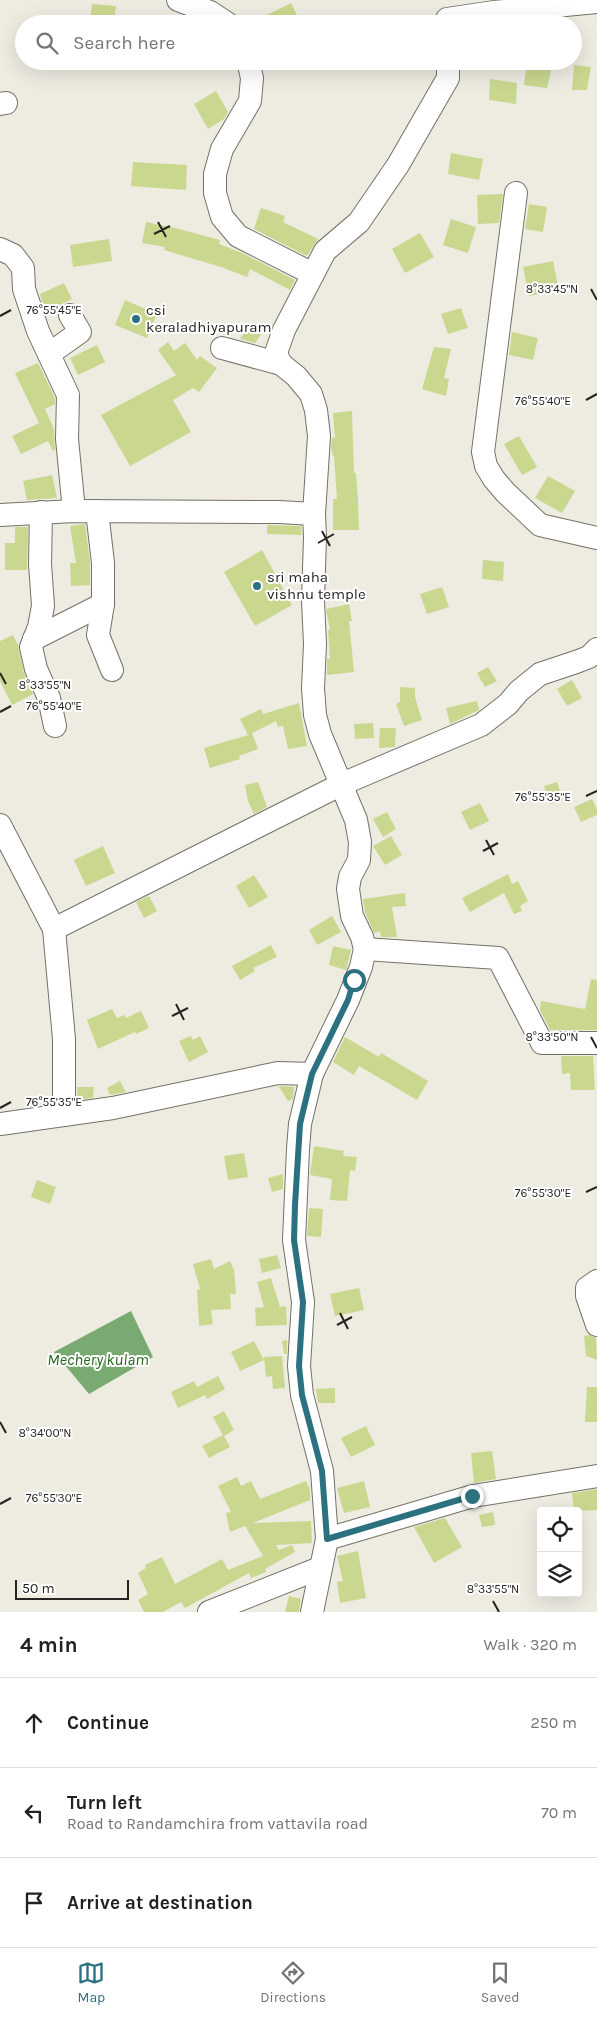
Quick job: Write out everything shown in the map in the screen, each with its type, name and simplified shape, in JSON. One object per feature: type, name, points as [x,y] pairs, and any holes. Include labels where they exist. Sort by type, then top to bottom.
[{"type":"street","points":[[178,0],[214,15]]},
{"type":"street","points":[[445,14],[494,12],[597,2]]},
{"type":"street","points":[[250,70],[252,78],[250,101],[222,149],[215,174],[214,193],[222,217],[238,236],[313,274]]},
{"type":"street","points":[[281,364],[277,350],[281,337],[325,251],[360,222],[368,211],[398,165],[422,120],[448,78],[448,70]]},
{"type":"street","points":[[516,193],[483,452],[486,466],[505,492],[540,525],[597,538]]},
{"type":"street","points":[[0,249],[13,256],[23,268],[24,289],[38,331],[68,395],[67,439],[74,511]]},
{"type":"street","points":[[49,354],[80,332],[70,315]]},
{"type":"street","points":[[222,348],[281,364],[311,394],[316,410],[319,436],[314,514],[315,537],[312,601],[315,714],[320,734],[356,820],[360,842],[359,860],[350,877],[348,889],[352,916],[362,938],[364,949],[361,967],[348,1000],[312,1074],[300,1124],[294,1240],[303,1302],[299,1366],[302,1395],[322,1471],[327,1539],[312,1612]]},
{"type":"street","points":[[0,514],[97,511],[279,512],[314,514]]},
{"type":"street","points":[[97,511],[103,563],[103,604],[98,635],[112,670]]},
{"type":"street","points":[[41,512],[40,564],[43,606],[39,627],[31,647],[36,669],[49,698],[54,726]]},
{"type":"street","points":[[34,639],[103,604]]},
{"type":"street","points":[[54,929],[342,784],[481,725],[502,709],[519,691],[540,674],[589,657],[597,649]]},
{"type":"street","points":[[0,826],[54,929],[64,1039],[64,1115]]},
{"type":"street","points":[[364,949],[498,958],[542,1043],[597,1043]]},
{"type":"street","points":[[0,1124],[113,1108],[278,1073],[312,1074]]},
{"type":"street","points":[[597,1281],[587,1288],[587,1296],[597,1325]]},
{"type":"street","points":[[327,1539],[472,1496],[597,1476]]},
{"type":"street","points":[[209,1612],[320,1568]]},
{"type":"water","name":"Mechery kulam","points":[[131,1311],[153,1357],[89,1394],[54,1352]]},
{"type":"building","points":[[291,3],[297,15],[267,15]]},
{"type":"building","points":[[92,4],[116,6],[115,15],[91,15]]},
{"type":"building","points":[[582,66],[591,67],[587,90],[572,90],[574,70],[582,70]]},
{"type":"building","points":[[526,70],[551,70],[547,88],[524,85]]},
{"type":"building","points":[[490,79],[517,83],[516,104],[489,100]]},
{"type":"building","points":[[216,91],[228,112],[224,119],[208,129],[194,104]]},
{"type":"building","points":[[451,153],[483,159],[479,180],[448,174]]},
{"type":"building","points":[[133,162],[187,165],[186,190],[131,186]]},
{"type":"building","points":[[503,194],[499,223],[478,224],[477,195]]},
{"type":"building","points":[[529,204],[547,207],[543,232],[525,229]]},
{"type":"building","points":[[261,208],[285,216],[283,222],[318,239],[307,256],[254,229]]},
{"type":"building","points":[[451,219],[476,227],[468,253],[443,245]]},
{"type":"building","points":[[146,222],[220,240],[219,244],[242,253],[295,280],[290,290],[250,269],[247,277],[164,250],[165,247],[142,243]]},
{"type":"building","points":[[420,233],[434,257],[405,273],[392,249]]},
{"type":"building","points":[[109,239],[112,261],[73,267],[70,245]]},
{"type":"building","points":[[553,261],[559,290],[529,296],[523,267]]},
{"type":"building","points":[[64,283],[72,299],[45,312],[40,294]]},
{"type":"building","name":"csi keraladhiyapuram","points":[[125,300],[157,314],[147,338],[115,325]]},
{"type":"building","points":[[461,308],[468,328],[448,334],[441,314]]},
{"type":"building","points":[[250,324],[262,333],[255,343],[240,339]]},
{"type":"building","points":[[512,332],[538,338],[533,360],[509,355]]},
{"type":"building","points":[[168,342],[174,351],[185,343],[197,360],[200,356],[217,368],[199,392],[193,388],[173,400],[191,432],[130,466],[101,415],[176,375],[158,350]]},
{"type":"building","points":[[97,345],[105,362],[78,375],[70,358]]},
{"type":"building","points":[[434,347],[451,349],[444,378],[449,379],[446,396],[422,389]]},
{"type":"building","points":[[38,363],[55,398],[55,404],[45,409],[54,429],[55,450],[53,451],[48,441],[21,454],[12,436],[39,423],[15,373]]},
{"type":"building","points":[[352,411],[354,473],[356,473],[359,530],[333,530],[333,499],[337,499],[334,456],[331,447],[332,438],[335,437],[333,413]]},
{"type":"building","points":[[519,436],[537,467],[522,475],[504,444]]},
{"type":"building","points":[[52,475],[57,498],[27,500],[23,481]]},
{"type":"building","points":[[548,476],[575,491],[562,513],[535,498]]},
{"type":"building","points":[[85,524],[90,561],[90,585],[71,586],[70,563],[76,563],[70,526]]},
{"type":"building","points":[[267,525],[301,526],[302,535],[267,534]]},
{"type":"building","points":[[15,527],[28,527],[27,570],[5,570],[5,543],[15,543]]},
{"type":"building","name":"sri maha vishnu temple","points":[[262,550],[292,605],[255,626],[224,572]]},
{"type":"building","points":[[483,560],[504,562],[503,581],[482,579]]},
{"type":"building","points":[[442,587],[449,607],[427,614],[420,594]]},
{"type":"building","points":[[349,604],[352,621],[349,621],[354,672],[327,675],[327,659],[330,659],[328,630],[330,630],[326,609]]},
{"type":"building","points":[[13,635],[18,645],[24,674],[33,694],[12,705],[0,681],[0,641]]},
{"type":"building","points":[[488,667],[497,681],[485,687],[477,673]]},
{"type":"building","points":[[572,680],[582,698],[567,706],[557,689]]},
{"type":"building","points":[[400,687],[415,688],[415,697],[422,720],[404,726],[396,704],[400,702]]},
{"type":"building","points":[[477,701],[479,710],[450,724],[446,708]]},
{"type":"building","points":[[299,703],[307,746],[288,749],[283,726],[278,727],[276,721],[252,733],[258,749],[239,756],[240,759],[210,768],[204,748],[248,735],[240,719],[261,709],[263,714]]},
{"type":"building","points":[[373,723],[374,738],[355,739],[354,724]]},
{"type":"building","points":[[380,728],[396,728],[395,747],[379,748]]},
{"type":"building","points":[[258,782],[267,807],[254,814],[248,801],[245,785]]},
{"type":"building","points":[[557,782],[563,800],[550,804],[544,786]]},
{"type":"building","points":[[592,799],[597,809],[597,815],[581,822],[574,807]]},
{"type":"building","points":[[480,803],[489,821],[470,830],[461,812]]},
{"type":"building","points":[[387,812],[396,829],[383,837],[373,819]]},
{"type":"building","points":[[391,836],[402,855],[385,865],[373,846]]},
{"type":"building","points":[[103,846],[115,873],[86,886],[74,860]]},
{"type":"building","points":[[508,874],[512,884],[518,881],[528,901],[520,906],[522,911],[514,914],[504,893],[470,912],[462,898]]},
{"type":"building","points":[[254,875],[268,897],[249,908],[236,886]]},
{"type":"building","points":[[405,893],[406,906],[392,907],[397,937],[381,937],[380,931],[374,933],[365,912],[363,899]]},
{"type":"building","points":[[149,896],[157,911],[144,918],[136,902]]},
{"type":"building","points":[[332,916],[341,932],[317,945],[309,930]]},
{"type":"building","points":[[271,945],[277,957],[253,968],[255,971],[240,980],[232,966]]},
{"type":"building","points":[[333,946],[351,950],[346,970],[329,965]]},
{"type":"building","points":[[591,979],[597,980],[597,1030],[550,1030],[540,1010],[541,1001],[585,1009]]},
{"type":"building","points":[[112,1009],[117,1018],[124,1015],[126,1018],[141,1011],[149,1028],[136,1034],[135,1032],[98,1049],[87,1020]]},
{"type":"building","points":[[191,1036],[193,1040],[200,1036],[208,1052],[189,1062],[179,1041]]},
{"type":"building","points":[[345,1037],[379,1057],[381,1053],[428,1081],[417,1100],[359,1066],[354,1075],[333,1062]]},
{"type":"building","points":[[561,1056],[593,1056],[595,1090],[571,1090],[570,1073],[562,1074]]},
{"type":"building","points":[[120,1081],[126,1092],[110,1095],[107,1088]]},
{"type":"building","points":[[77,1087],[94,1087],[93,1098],[77,1100]]},
{"type":"building","points":[[279,1087],[294,1087],[293,1099],[288,1101]]},
{"type":"building","points":[[314,1146],[344,1151],[343,1156],[357,1157],[355,1171],[350,1170],[347,1201],[330,1200],[332,1179],[310,1175]]},
{"type":"building","points":[[244,1153],[248,1177],[228,1180],[224,1156]]},
{"type":"building","points":[[283,1174],[283,1189],[272,1192],[268,1178]]},
{"type":"building","points":[[37,1180],[56,1187],[50,1204],[31,1197]]},
{"type":"building","points":[[309,1208],[323,1209],[321,1237],[307,1236]]},
{"type":"building","points":[[277,1255],[281,1268],[262,1273],[259,1259]]},
{"type":"building","points":[[211,1259],[214,1269],[230,1261],[234,1270],[236,1294],[230,1294],[231,1309],[211,1310],[213,1324],[199,1326],[197,1290],[200,1289],[193,1264]]},
{"type":"building","points":[[271,1278],[280,1307],[286,1306],[287,1325],[256,1326],[255,1308],[264,1307],[257,1282]]},
{"type":"building","points":[[359,1288],[364,1310],[335,1316],[330,1294]]},
{"type":"building","points":[[589,1335],[596,1338],[597,1360],[586,1356],[584,1336]]},
{"type":"building","points":[[287,1340],[287,1354],[284,1354],[282,1341]]},
{"type":"building","points":[[254,1341],[264,1360],[240,1371],[231,1352]]},
{"type":"building","points":[[282,1356],[285,1388],[273,1389],[272,1376],[266,1377],[264,1357]]},
{"type":"building","points":[[218,1376],[225,1389],[207,1399],[205,1395],[178,1408],[171,1392],[194,1381],[197,1387]]},
{"type":"building","points":[[587,1387],[597,1387],[597,1422],[585,1422]]},
{"type":"building","points":[[335,1388],[335,1403],[318,1403],[316,1389]]},
{"type":"building","points":[[224,1411],[234,1430],[224,1436],[230,1447],[209,1458],[202,1446],[223,1435],[213,1417]]},
{"type":"building","points":[[366,1426],[375,1445],[351,1457],[341,1438]]},
{"type":"building","points":[[492,1451],[496,1479],[474,1483],[471,1453]]},
{"type":"building","points":[[237,1477],[241,1486],[251,1481],[260,1499],[306,1481],[310,1490],[310,1500],[253,1523],[311,1521],[312,1543],[276,1545],[279,1550],[292,1545],[295,1552],[265,1569],[266,1572],[251,1578],[249,1573],[185,1608],[181,1602],[163,1612],[144,1612],[138,1600],[148,1594],[138,1573],[146,1568],[145,1565],[162,1557],[175,1584],[222,1559],[228,1570],[263,1556],[245,1526],[230,1532],[226,1513],[231,1512],[218,1486]]},
{"type":"building","points":[[364,1481],[370,1507],[344,1513],[337,1488]]},
{"type":"building","points":[[597,1489],[597,1510],[582,1511],[582,1507],[574,1507],[572,1493]]},
{"type":"building","points":[[493,1512],[495,1525],[482,1527],[479,1515]]},
{"type":"building","points":[[445,1518],[462,1547],[434,1563],[414,1527]]},
{"type":"building","points":[[358,1551],[366,1598],[340,1603],[337,1582],[343,1581],[337,1556]]},
{"type":"building","points":[[289,1596],[301,1599],[299,1612],[285,1612]]},
{"type":"place","name":"csi keraladhiyapuram","points":[[136,319]]},
{"type":"place","name":"sri maha vishnu temple","points":[[257,586]]},
{"type":"route","points":[[354,980],[348,1000],[312,1074],[300,1124],[295,1205],[294,1240],[303,1302],[299,1366],[302,1395],[322,1471],[327,1539],[472,1496]]}]
